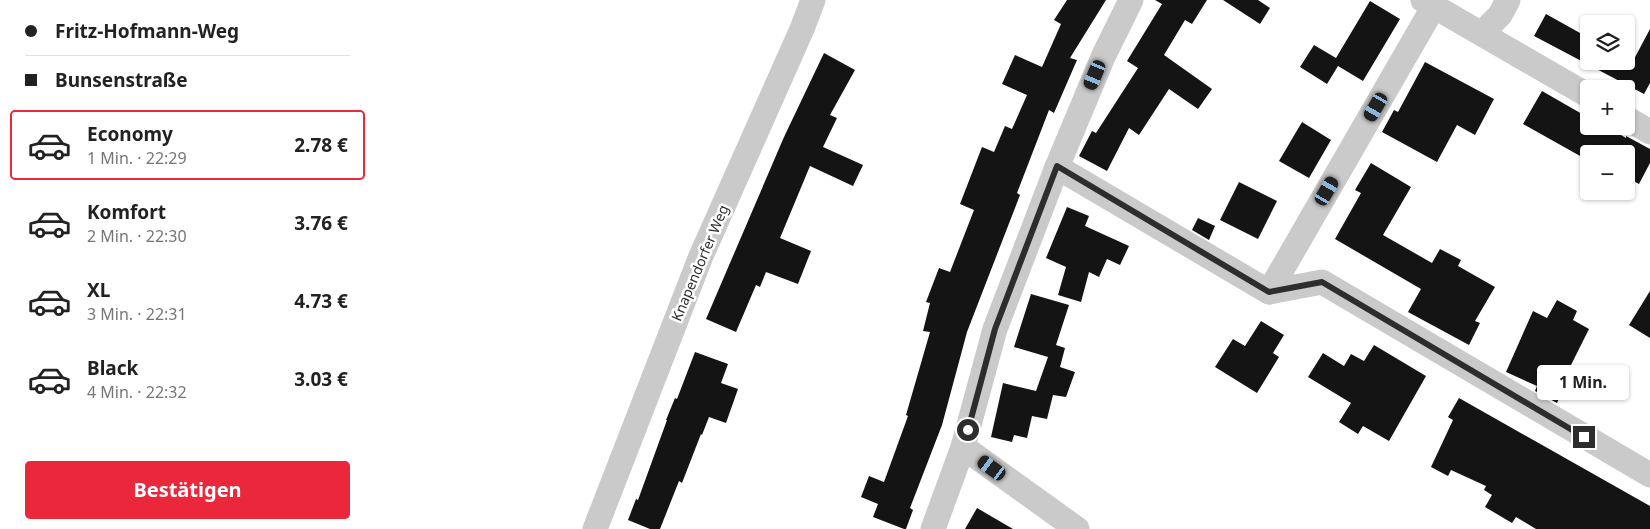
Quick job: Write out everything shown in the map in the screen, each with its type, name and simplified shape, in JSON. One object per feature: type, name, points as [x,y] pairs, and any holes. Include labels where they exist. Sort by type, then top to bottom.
[{"type":"street","name":"Knapendorfer Weg","points":[[595,529],[701,256],[802,29],[813,0]]},
{"type":"street","points":[[933,529],[963,447],[995,329],[1057,166],[1103,57],[1131,0]]},
{"type":"street","points":[[1482,34],[1500,15],[1508,0]]},
{"type":"street","points":[[1269,292],[1429,3],[1580,91]]},
{"type":"street","points":[[1635,123],[1650,132]]},
{"type":"street","points":[[1057,166],[1269,292],[1322,282],[1650,475]]},
{"type":"street","points":[[963,447],[1077,529]]},
{"type":"building","points":[[1067,0],[1106,0],[1070,58],[1077,60],[1054,113],[1049,110],[1017,193],[1020,195],[967,332],[942,425],[910,508],[913,510],[906,529],[904,529],[873,517],[878,504],[861,497],[869,476],[884,482],[908,416],[906,415],[930,332],[923,331],[930,303],[926,302],[939,268],[950,272],[974,210],[960,204],[982,147],[994,152],[1005,126],[1012,129],[1027,95],[1002,84],[1015,55],[1042,67],[1061,24],[1054,20]]},
{"type":"building","points":[[1155,0],[1207,0],[1192,24],[1185,20],[1164,55],[1212,89],[1198,109],[1169,89],[1139,135],[1129,128],[1107,171],[1079,156],[1092,131],[1096,133],[1138,68],[1127,61],[1162,4]]},
{"type":"building","points":[[1223,0],[1258,0],[1270,8],[1260,24]]},
{"type":"building","points":[[1370,1],[1400,19],[1363,81],[1338,66],[1327,84],[1300,67],[1314,45],[1336,58]]},
{"type":"building","points":[[1546,14],[1580,33],[1580,60],[1534,36]]},
{"type":"building","points":[[1650,29],[1650,83],[1644,94],[1635,89],[1635,80],[1617,80],[1598,70],[1635,70],[1635,57]]},
{"type":"building","points":[[824,53],[855,70],[830,115],[837,118],[823,147],[863,165],[853,186],[810,166],[780,238],[811,251],[798,284],[766,272],[760,287],[756,285],[736,332],[706,319],[784,137]]},
{"type":"building","points":[[1425,62],[1494,99],[1475,135],[1457,125],[1437,162],[1382,132],[1394,110],[1398,112]]},
{"type":"building","points":[[1542,91],[1580,113],[1580,135],[1621,135],[1626,138],[1626,136],[1650,149],[1650,163],[1639,184],[1635,182],[1635,145],[1580,145],[1580,156],[1523,124]]},
{"type":"building","points":[[1302,122],[1331,140],[1309,178],[1279,161]]},
{"type":"building","points":[[1371,163],[1411,187],[1383,235],[1432,263],[1440,249],[1461,260],[1458,266],[1495,287],[1475,321],[1480,323],[1469,345],[1408,312],[1421,289],[1335,239],[1361,193],[1355,190]]},
{"type":"building","points":[[1239,182],[1277,201],[1258,239],[1220,220]]},
{"type":"building","points":[[1067,207],[1089,216],[1085,226],[1129,246],[1120,265],[1107,259],[1099,277],[1089,272],[1081,302],[1058,295],[1066,267],[1046,258]]},
{"type":"building","points":[[1198,218],[1215,226],[1209,240],[1192,230]]},
{"type":"building","points":[[1650,291],[1650,338],[1629,325]]},
{"type":"building","points":[[1031,294],[1069,305],[1056,345],[1065,348],[1060,367],[1075,372],[1066,397],[1053,395],[1047,419],[1032,416],[1027,438],[1014,435],[1012,442],[991,437],[1003,383],[1036,391],[1048,357],[1014,347]]},
{"type":"building","points":[[1557,300],[1577,311],[1573,320],[1589,329],[1571,365],[1574,366],[1557,403],[1535,391],[1537,386],[1506,372],[1533,311],[1547,318]]},
{"type":"building","points":[[1261,321],[1284,335],[1273,353],[1279,357],[1257,393],[1215,367],[1233,339],[1245,346]]},
{"type":"building","points":[[1374,345],[1426,376],[1389,441],[1363,426],[1358,434],[1339,422],[1351,403],[1308,377],[1323,353],[1344,366],[1351,354],[1364,361]]},
{"type":"building","points":[[695,352],[728,364],[721,383],[738,389],[726,423],[709,417],[682,483],[679,481],[660,529],[650,529],[628,520],[636,499],[638,500],[666,420],[675,398],[677,399]]},
{"type":"building","points":[[1459,398],[1650,506],[1650,529],[1536,529],[1516,517],[1512,523],[1485,507],[1492,495],[1484,490],[1486,486],[1451,470],[1448,476],[1431,467],[1453,420],[1448,417]]},
{"type":"building","points":[[977,508],[1013,529],[965,529]]},
{"type":"route","points":[[968,430],[995,329],[1057,166],[1269,292],[1322,282],[1584,437]]}]
